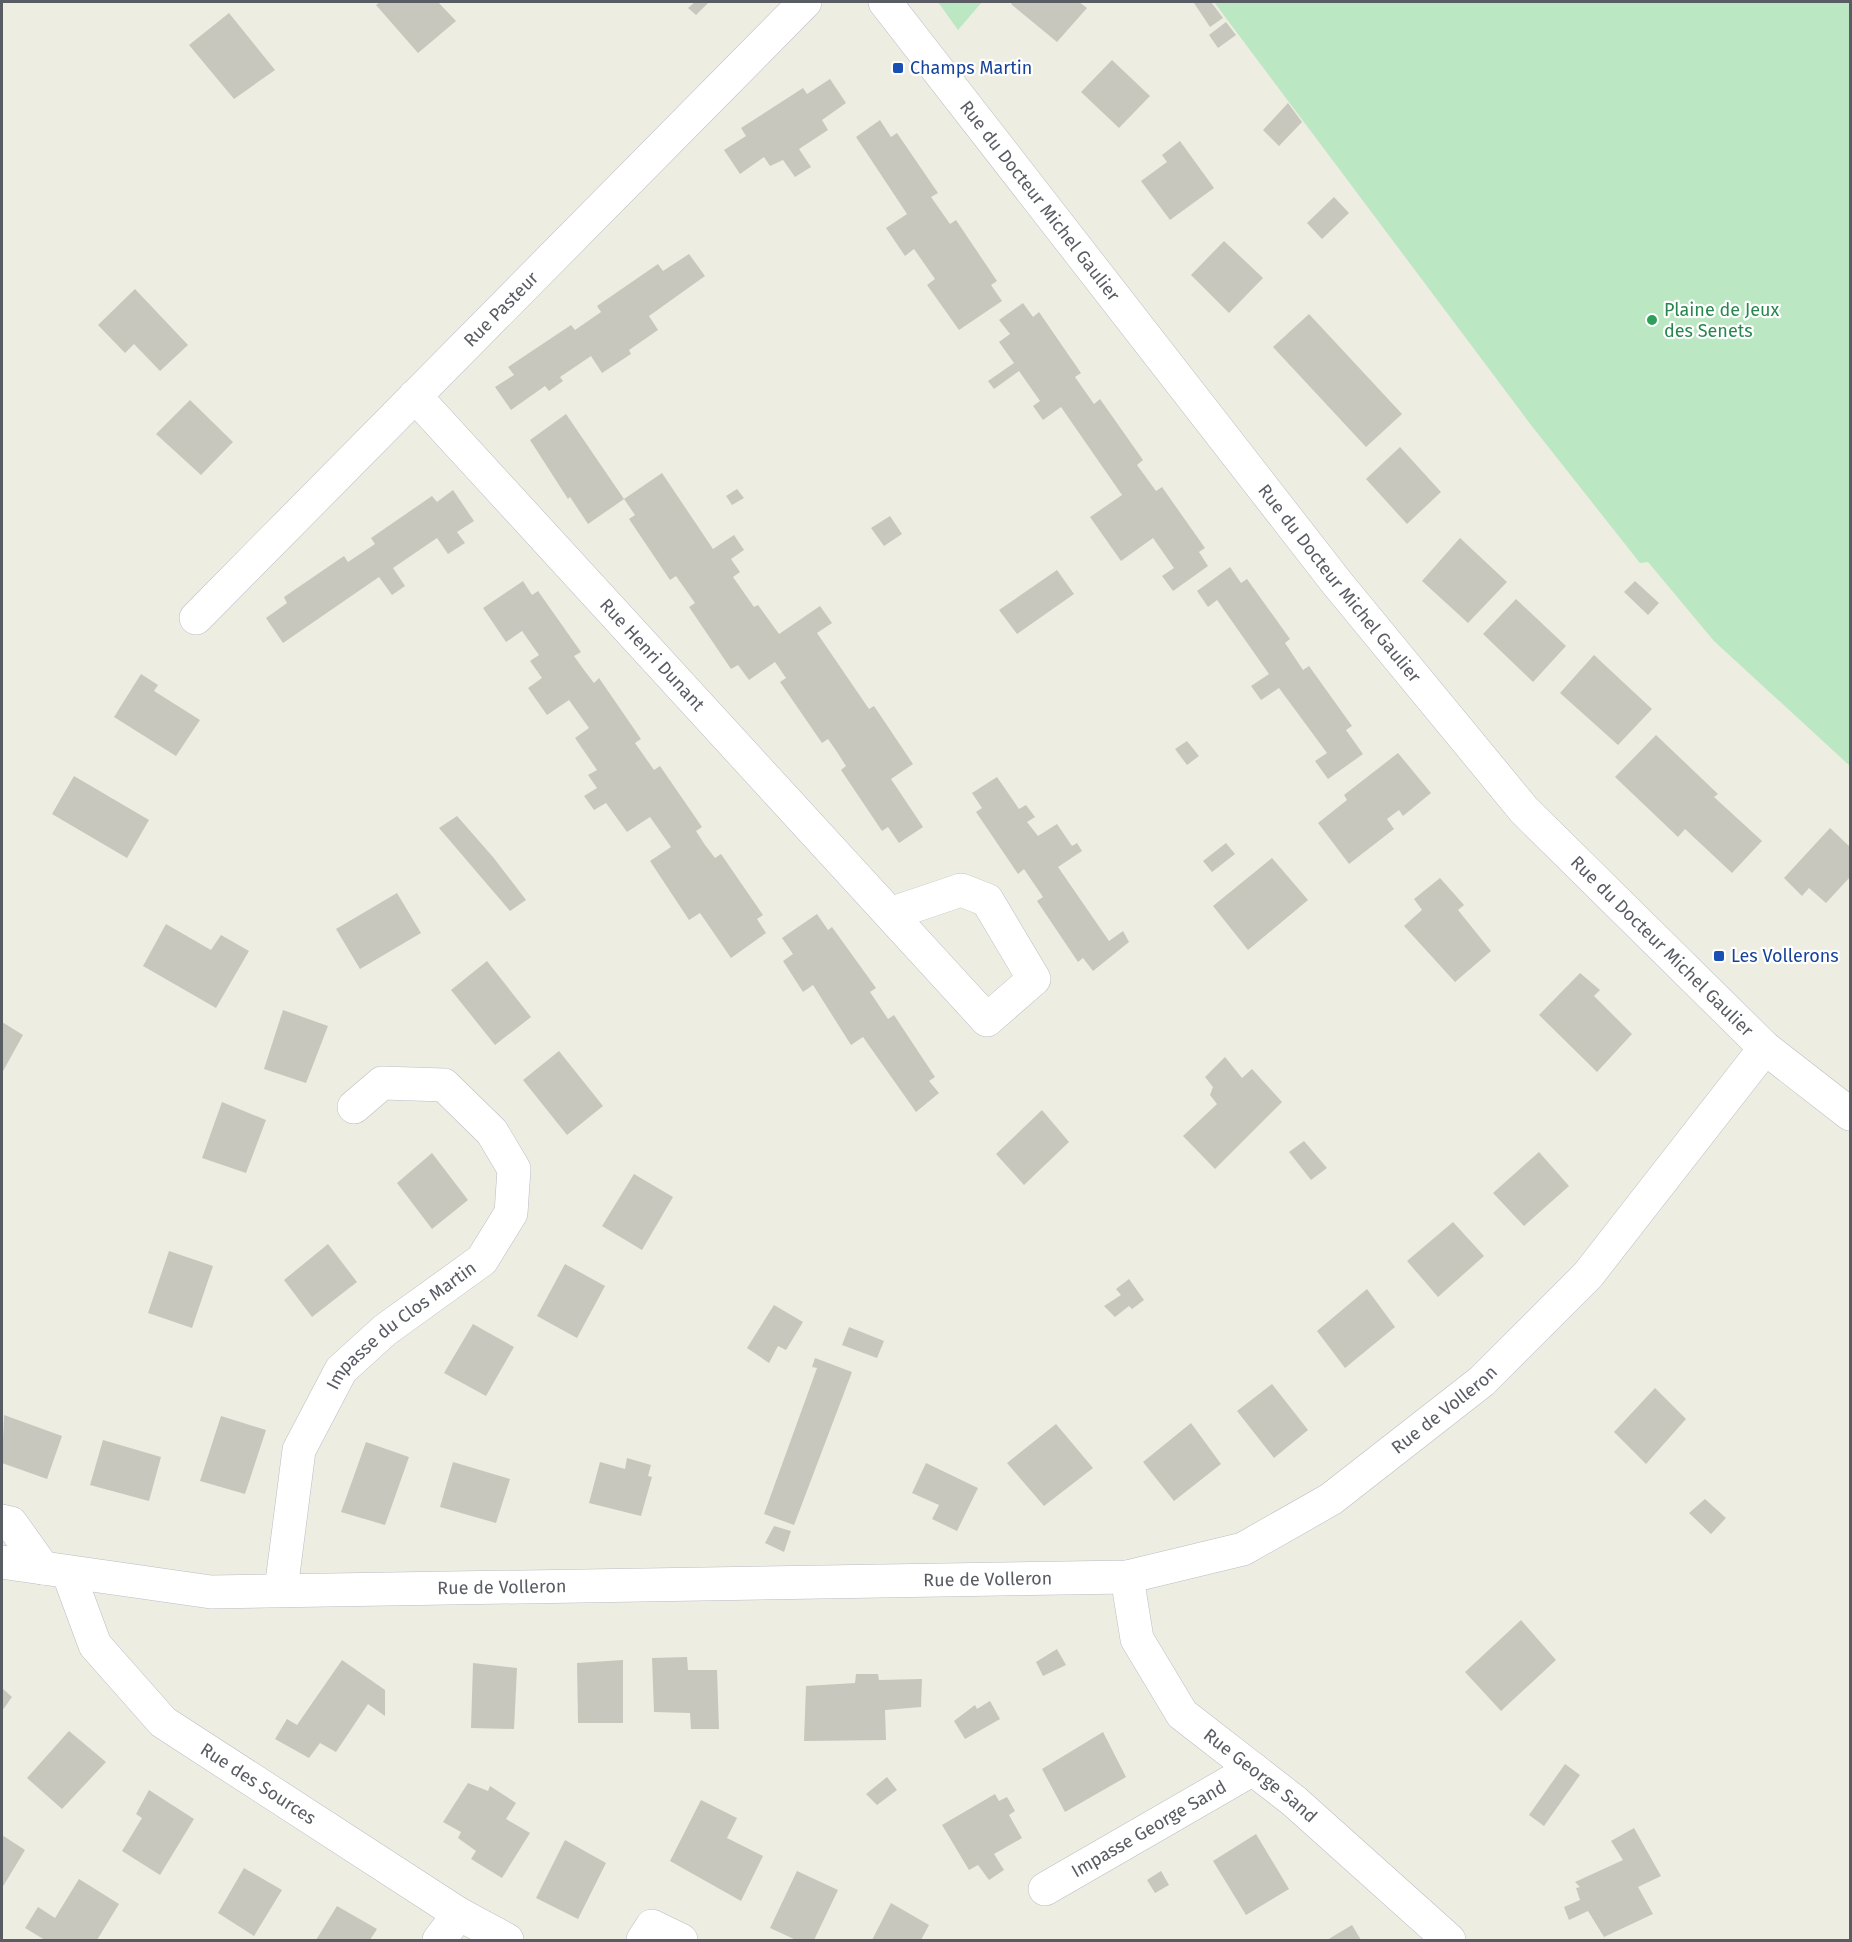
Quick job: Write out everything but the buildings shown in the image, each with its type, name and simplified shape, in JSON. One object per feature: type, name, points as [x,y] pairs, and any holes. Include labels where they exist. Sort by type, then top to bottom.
[{"type":"street","name":"Rue Pasteur","points":[[196,618],[804,2]]},
{"type":"street","name":"Rue du Docteur Michel Gaulier","points":[[885,2],[1337,583],[1524,810],[1765,1048],[1851,1114]]},
{"type":"street","name":"Rue Henri Dunant","points":[[415,396],[890,914]]},
{"type":"street","name":"Rue de Volleron","points":[[2,1562],[211,1592],[1127,1577],[1243,1549],[1331,1499],[1482,1381],[1588,1275],[1765,1048]]},
{"type":"street","name":"Impasse du Clos Martin","points":[[281,1590],[299,1450],[341,1370],[385,1330],[482,1260],[511,1213],[514,1169],[492,1132],[444,1085],[382,1083],[354,1107]]},
{"type":"street","name":"Rue des Sources","points":[[2,1521],[11,1523],[56,1570],[95,1645],[163,1722],[459,1914],[507,1941]]},
{"type":"street","name":"Rue George Sand","points":[[1127,1577],[1137,1639],[1182,1714],[1294,1801],[1449,1941]]},
{"type":"street","name":"Impasse George Sand","points":[[1045,1889],[1253,1769]]},
{"type":"street","points":[[439,1941],[459,1914]]},
{"type":"street","points":[[644,1941],[652,1926],[681,1941]]},
{"type":"green space","points":[[938,2],[982,2],[958,30]]},
{"type":"green space","name":"Plaine de Jeux des Senets","points":[[1214,2],[1850,2],[1850,766],[1714,641],[1648,562],[1640,563],[1531,425]]},
{"type":"place","name":"Champs Martin","points":[[898,68]]},
{"type":"place","name":"Plaine de Jeux des Senets","points":[[1652,320]]},
{"type":"place","name":"Les Vollerons","points":[[1719,956]]}]
